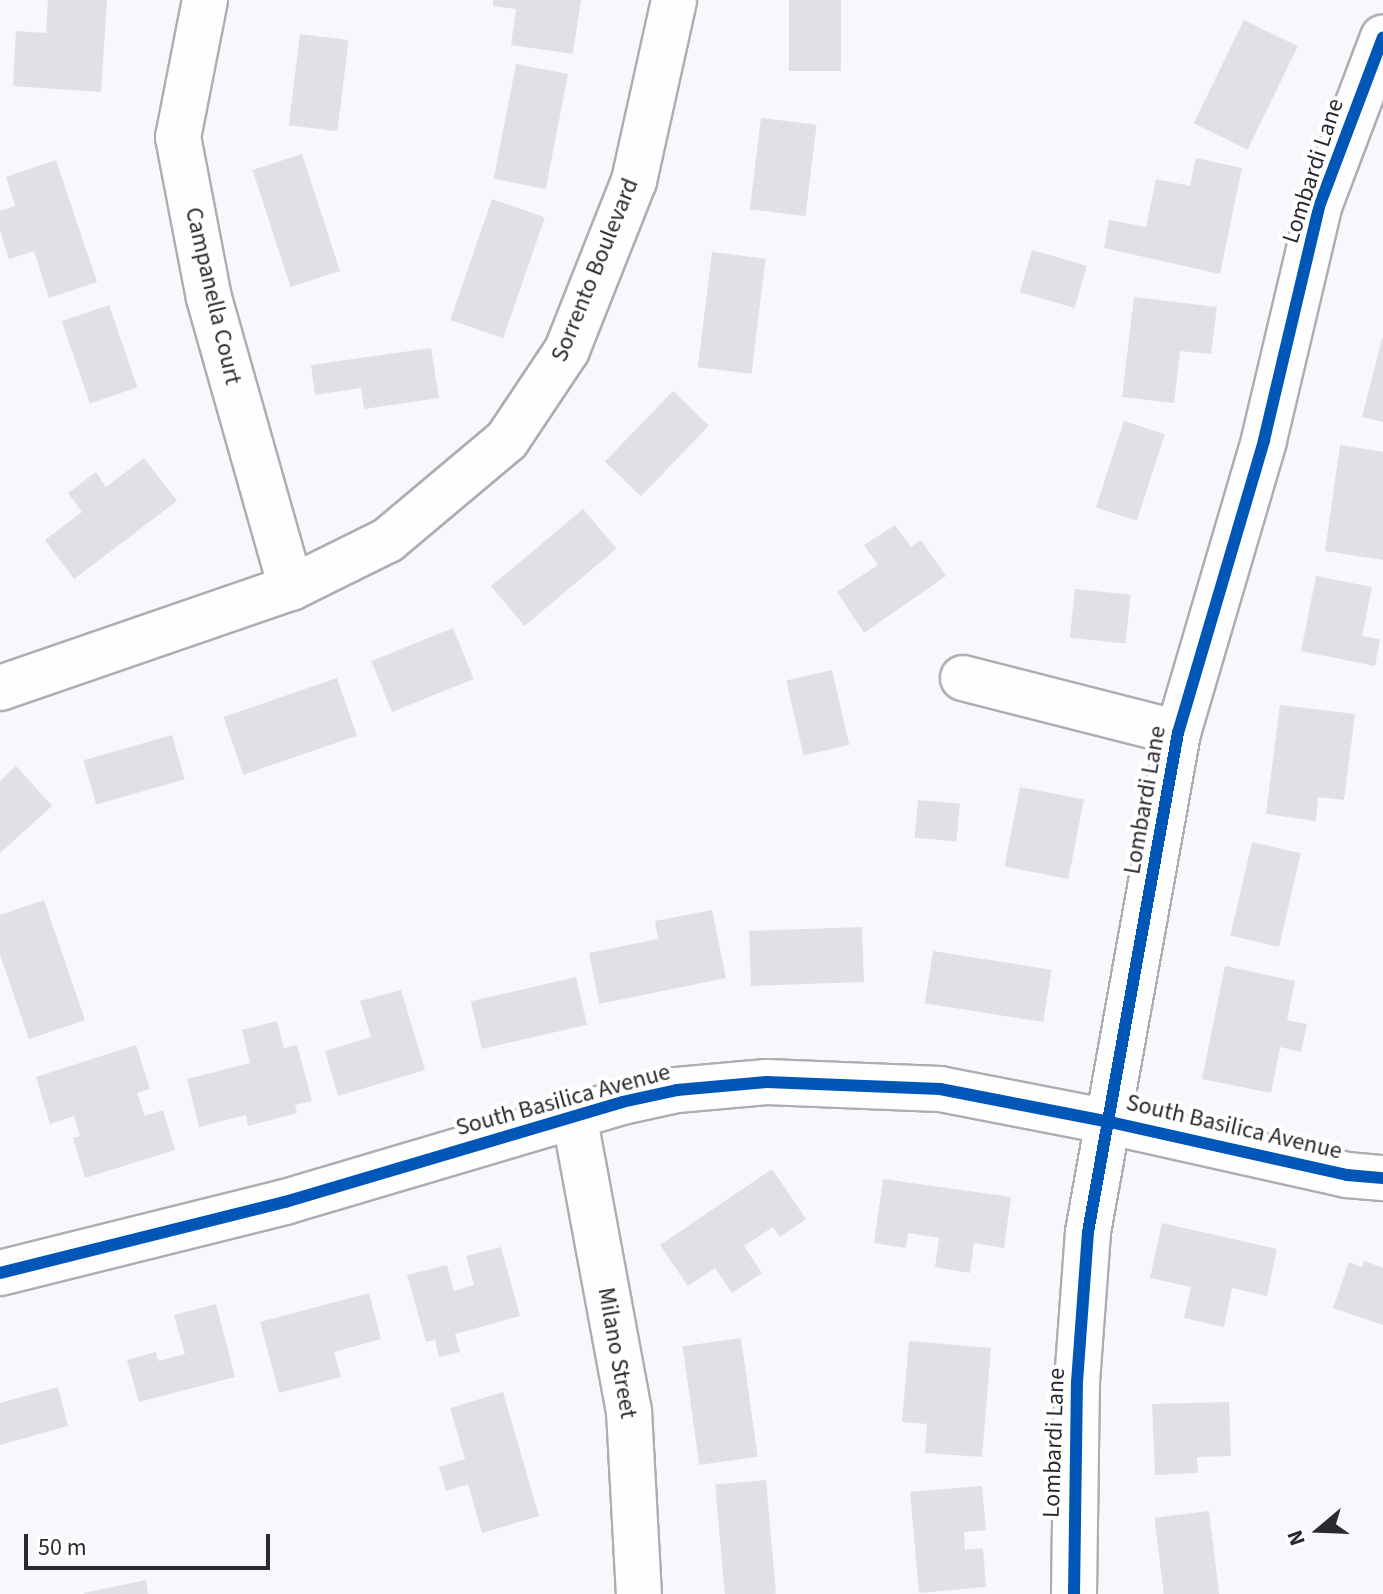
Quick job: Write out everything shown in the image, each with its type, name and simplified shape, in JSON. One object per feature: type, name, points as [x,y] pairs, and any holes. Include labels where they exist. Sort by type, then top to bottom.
[{"type":"street","name":"Campanella Court","points":[[205,0],[178,137],[209,298],[291,588]]},
{"type":"street","name":"Sorrento Boulevard","points":[[0,688],[291,588],[388,540],[507,440],[567,350],[634,181],[674,0]]},
{"type":"street","name":"Lombardi Lane","points":[[1074,1594],[1077,1382],[1088,1232],[1178,733],[1264,440],[1320,204],[1383,37]]},
{"type":"street","points":[[963,678],[1178,733]]},
{"type":"street","name":"South Basilica Avenue","points":[[0,1273],[285,1202],[574,1115],[677,1090],[767,1082],[940,1089],[1110,1122],[1347,1175],[1383,1178]]},
{"type":"street","name":"Milano Street","points":[[574,1115],[629,1411],[639,1594]]},
{"type":"building","points":[[48,0],[107,0],[101,92],[13,86],[16,31],[46,33]]},
{"type":"building","points":[[493,0],[581,0],[573,54],[511,45],[516,9],[493,6]]},
{"type":"building","points":[[789,0],[841,0],[841,71],[789,71]]},
{"type":"building","points":[[1244,20],[1298,46],[1248,150],[1194,123]]},
{"type":"building","points":[[300,34],[349,40],[337,131],[289,125]]},
{"type":"building","points":[[516,64],[568,74],[546,189],[494,179]]},
{"type":"building","points":[[761,118],[817,125],[805,216],[750,209]]},
{"type":"building","points":[[302,154],[340,271],[291,287],[253,170]]},
{"type":"building","points":[[1196,158],[1242,168],[1220,274],[1104,248],[1109,220],[1146,227],[1156,179],[1190,186]]},
{"type":"building","points":[[56,160],[97,282],[49,298],[34,251],[9,259],[0,231],[0,211],[15,206],[6,177]]},
{"type":"building","points":[[492,199],[545,217],[503,338],[450,320]]},
{"type":"building","points":[[1032,250],[1087,266],[1075,308],[1020,292]]},
{"type":"building","points":[[712,252],[766,259],[751,374],[698,367]]},
{"type":"building","points":[[1134,297],[1217,307],[1211,354],[1180,351],[1174,403],[1122,397]]},
{"type":"building","points":[[109,305],[137,387],[90,404],[62,321]]},
{"type":"building","points":[[1383,338],[1383,422],[1362,417]]},
{"type":"building","points":[[431,348],[439,398],[364,409],[361,388],[315,395],[311,365]]},
{"type":"building","points":[[673,391],[709,426],[641,496],[605,461]]},
{"type":"building","points":[[1124,421],[1165,434],[1137,521],[1096,508]]},
{"type":"building","points":[[1340,445],[1383,452],[1383,560],[1325,551]]},
{"type":"building","points":[[144,458],[177,501],[74,579],[45,540],[82,512],[68,493],[96,472],[106,487]]},
{"type":"building","points":[[583,509],[616,549],[524,626],[491,586]]},
{"type":"building","points":[[895,525],[911,547],[921,540],[946,576],[864,633],[837,592],[878,565],[864,545]]},
{"type":"building","points":[[1316,576],[1372,587],[1362,636],[1380,639],[1375,666],[1301,651]]},
{"type":"building","points":[[1075,589],[1131,595],[1126,644],[1070,638]]},
{"type":"building","points":[[453,628],[474,679],[392,712],[371,661]]},
{"type":"building","points":[[832,670],[849,745],[804,756],[786,681]]},
{"type":"building","points":[[337,678],[357,736],[243,775],[224,717]]},
{"type":"building","points":[[1280,705],[1355,714],[1344,800],[1318,797],[1316,821],[1266,814]]},
{"type":"building","points":[[172,735],[185,779],[96,805],[84,760]]},
{"type":"building","points":[[16,766],[52,806],[0,853],[0,781]]},
{"type":"building","points":[[1020,787],[1084,799],[1068,879],[1005,867]]},
{"type":"building","points":[[918,800],[960,804],[957,842],[915,838]]},
{"type":"building","points":[[1252,842],[1301,853],[1279,947],[1230,936]]},
{"type":"building","points":[[44,900],[85,1020],[29,1039],[0,955],[0,915]]},
{"type":"building","points":[[712,910],[726,978],[599,1004],[589,953],[658,939],[655,921]]},
{"type":"building","points":[[862,927],[864,982],[751,986],[749,931]]},
{"type":"building","points":[[933,951],[1052,970],[1043,1022],[925,1003]]},
{"type":"building","points":[[1225,966],[1295,981],[1287,1020],[1307,1024],[1301,1052],[1280,1047],[1271,1093],[1202,1079]]},
{"type":"building","points":[[576,977],[587,1025],[482,1049],[471,1001]]},
{"type":"building","points":[[401,990],[425,1070],[338,1096],[325,1051],[371,1037],[360,1001]]},
{"type":"building","points":[[277,1021],[284,1048],[297,1045],[312,1101],[295,1105],[297,1113],[248,1126],[246,1115],[199,1127],[187,1079],[250,1063],[242,1030]]},
{"type":"building","points":[[136,1045],[150,1089],[137,1093],[145,1116],[163,1110],[175,1150],[85,1178],[73,1138],[80,1136],[74,1116],[50,1124],[36,1077]]},
{"type":"building","points":[[772,1169],[806,1219],[780,1237],[773,1227],[744,1246],[762,1273],[732,1293],[715,1268],[688,1286],[660,1245]]},
{"type":"building","points":[[883,1179],[1011,1197],[1004,1248],[974,1243],[970,1273],[935,1267],[939,1238],[908,1233],[906,1248],[874,1243]]},
{"type":"building","points":[[1162,1223],[1277,1249],[1267,1296],[1232,1288],[1224,1327],[1184,1318],[1191,1287],[1150,1278]]},
{"type":"building","points":[[501,1247],[520,1316],[455,1334],[460,1352],[439,1357],[435,1340],[426,1342],[407,1275],[447,1265],[454,1291],[474,1285],[466,1256]]},
{"type":"building","points":[[1364,1261],[1383,1268],[1383,1325],[1333,1308],[1349,1262],[1362,1267]]},
{"type":"building","points":[[369,1293],[381,1339],[334,1352],[341,1377],[279,1393],[260,1322]]},
{"type":"building","points":[[216,1304],[235,1377],[139,1402],[127,1360],[156,1352],[158,1361],[185,1354],[174,1315]]},
{"type":"building","points":[[741,1338],[758,1457],[699,1465],[683,1346]]},
{"type":"building","points":[[909,1341],[991,1348],[982,1457],[925,1453],[927,1424],[902,1422]]},
{"type":"building","points":[[58,1387],[68,1426],[0,1445],[0,1403]]},
{"type":"building","points":[[503,1392],[539,1516],[482,1533],[468,1484],[446,1491],[439,1467],[465,1459],[450,1408]]},
{"type":"building","points":[[1229,1402],[1231,1456],[1197,1457],[1198,1473],[1155,1475],[1152,1404]]},
{"type":"building","points":[[766,1480],[776,1594],[725,1594],[715,1484]]},
{"type":"building","points":[[982,1486],[986,1530],[964,1532],[965,1550],[983,1548],[986,1587],[919,1593],[910,1492]]},
{"type":"building","points":[[1209,1511],[1219,1594],[1164,1594],[1154,1518]]},
{"type":"building","points":[[146,1580],[148,1594],[84,1594],[84,1593]]},
{"type":"cycle path","points":[[1074,1594],[1077,1382],[1088,1232],[1178,733],[1264,440],[1320,204],[1383,37]]},
{"type":"cycle path","points":[[0,1273],[285,1202],[622,1102],[677,1090],[767,1082],[940,1089],[1110,1122],[1347,1175],[1383,1178]]}]
